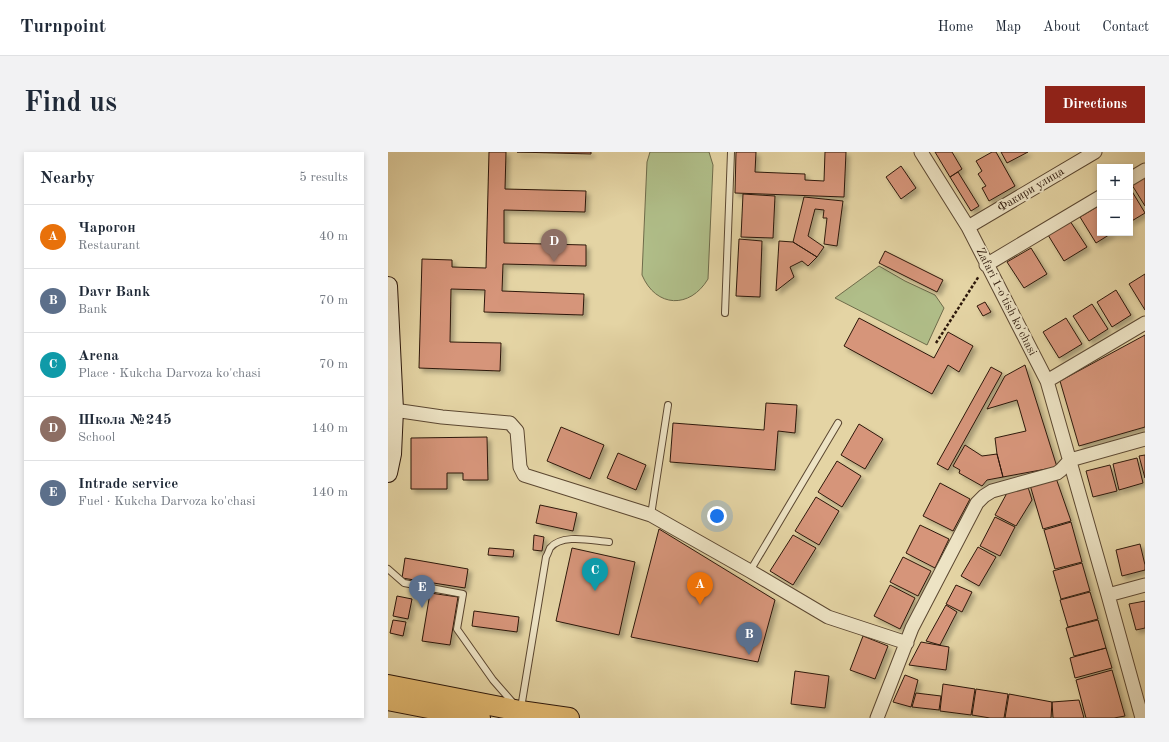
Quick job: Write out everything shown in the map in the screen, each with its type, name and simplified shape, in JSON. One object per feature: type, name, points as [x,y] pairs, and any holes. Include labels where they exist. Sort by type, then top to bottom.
[{"type":"main road","points":[[388,685],[520,715],[569,718]]},
{"type":"main road","points":[[388,700],[480,718]]},
{"type":"street","name":"Zafari 1-o'tish ko'chasi","points":[[922,152],[968,227],[986,265],[1047,381],[1142,718]]},
{"type":"street","name":"Факири улица","points":[[968,227],[1095,152]]},
{"type":"street","points":[[1133,177],[1145,170]]},
{"type":"street","points":[[986,265],[1097,199]]},
{"type":"street","points":[[388,286],[394,410],[392,454],[388,473]]},
{"type":"street","points":[[1047,381],[1145,323]]},
{"type":"street","points":[[394,410],[442,417],[510,423],[517,431],[520,467],[524,475],[651,515],[750,570],[828,617],[907,642]]},
{"type":"street","points":[[877,718],[912,628],[977,503],[992,491],[1057,473],[1070,460],[1145,438]]},
{"type":"street","points":[[1108,595],[1145,585]]},
{"type":"lane","points":[[725,313],[731,152]]},
{"type":"lane","points":[[651,515],[668,405]]},
{"type":"lane","points":[[750,570],[838,423]]},
{"type":"lane","points":[[520,715],[546,557],[551,548],[559,541],[567,538],[609,542]]},
{"type":"lane","points":[[388,569],[404,583],[463,594],[457,629],[520,715]]},
{"type":"path","points":[[936,343],[986,265]]},
{"type":"green space","points":[[650,152],[709,152],[713,165],[708,279],[701,289],[692,296],[683,300],[674,301],[664,299],[648,286],[642,275],[647,162]]},
{"type":"green space","points":[[879,266],[905,281],[935,295],[944,308],[927,345],[835,298]]},
{"type":"building","points":[[489,152],[506,152],[505,189],[586,191],[585,212],[504,210],[504,243],[586,245],[586,266],[503,264],[502,291],[584,294],[583,315],[484,312],[485,290],[451,289],[450,342],[501,343],[500,371],[419,368],[422,259],[452,260],[452,267],[486,268]]},
{"type":"building","points":[[517,152],[591,152],[591,154]]},
{"type":"building","points":[[736,152],[756,152],[755,172],[805,174],[805,180],[824,181],[825,152],[846,152],[844,197],[735,193]]},
{"type":"building","points":[[935,152],[952,152],[962,169],[950,177]]},
{"type":"building","points":[[992,152],[996,152],[1015,186],[989,201],[982,188],[986,186],[978,174],[982,171],[976,161]]},
{"type":"building","points":[[1001,152],[1028,152],[1007,163]]},
{"type":"building","points":[[901,166],[916,188],[901,199],[886,177]]},
{"type":"building","points":[[958,172],[979,206],[971,211],[950,177]]},
{"type":"building","points":[[1145,177],[1145,206],[1133,187],[1133,184]]},
{"type":"building","points":[[1133,193],[1145,213],[1133,220]]},
{"type":"building","points":[[743,194],[775,196],[773,238],[741,237]]},
{"type":"building","points":[[804,197],[843,201],[837,246],[824,244],[827,218],[823,218],[824,210],[815,209],[808,236],[824,247],[817,257],[793,242]]},
{"type":"building","points":[[1097,207],[1097,236],[1107,236],[1096,243],[1080,217]]},
{"type":"building","points":[[1070,221],[1087,247],[1064,261],[1048,235]]},
{"type":"building","points":[[739,239],[762,241],[760,297],[736,296]]},
{"type":"building","points":[[779,241],[793,242],[817,257],[808,266],[802,261],[790,267],[794,277],[776,291]]},
{"type":"building","points":[[1031,248],[1047,274],[1024,288],[1007,262]]},
{"type":"building","points":[[885,251],[943,280],[937,292],[879,263]]},
{"type":"building","points":[[1145,274],[1145,310],[1129,284]]},
{"type":"building","points":[[1116,290],[1131,315],[1112,327],[1097,302]]},
{"type":"building","points":[[985,302],[991,312],[983,316],[977,306]]},
{"type":"building","points":[[1092,304],[1108,329],[1089,341],[1073,316]]},
{"type":"building","points":[[859,318],[934,358],[948,332],[973,346],[959,372],[948,365],[932,394],[844,346]]},
{"type":"building","points":[[1066,318],[1082,344],[1059,358],[1043,332]]},
{"type":"building","points":[[1145,335],[1145,427],[1079,446],[1060,381]]},
{"type":"building","points":[[1025,365],[1057,467],[1003,477],[997,454],[995,438],[1026,431],[1017,400],[987,409],[1005,376]]},
{"type":"building","points":[[991,367],[1002,373],[948,470],[937,464]]},
{"type":"building","points":[[766,403],[797,405],[795,433],[778,431],[775,470],[670,462],[673,423],[764,430]]},
{"type":"building","points":[[859,424],[883,439],[865,469],[841,455]]},
{"type":"building","points":[[561,427],[604,445],[590,479],[547,461]]},
{"type":"building","points":[[487,437],[488,480],[463,480],[463,473],[447,473],[447,489],[411,489],[411,438]]},
{"type":"building","points":[[965,445],[982,456],[997,454],[1003,477],[987,480],[982,486],[959,473],[960,470],[953,466]]},
{"type":"building","points":[[618,453],[646,465],[636,490],[607,478]]},
{"type":"building","points":[[1145,455],[1145,478],[1139,456]]},
{"type":"building","points":[[1137,458],[1143,483],[1119,490],[1113,464]]},
{"type":"building","points":[[837,461],[861,476],[842,507],[818,492]]},
{"type":"building","points":[[1110,465],[1117,491],[1093,497],[1086,471]]},
{"type":"building","points":[[1056,478],[1071,521],[1043,529],[1030,485]]},
{"type":"building","points":[[940,483],[970,499],[953,531],[923,516]]},
{"type":"building","points":[[1028,487],[1032,500],[1016,526],[995,515],[1007,493]]},
{"type":"building","points":[[816,497],[839,511],[819,545],[795,531]]},
{"type":"building","points":[[540,505],[577,513],[573,531],[536,523]]},
{"type":"building","points":[[995,517],[1015,527],[1000,556],[980,546]]},
{"type":"building","points":[[1071,522],[1082,562],[1055,569],[1044,530]]},
{"type":"building","points":[[920,525],[949,539],[935,568],[906,553]]},
{"type":"building","points":[[659,529],[775,600],[758,662],[631,637]]},
{"type":"building","points":[[534,535],[544,537],[542,551],[533,550]]},
{"type":"building","points":[[793,535],[816,548],[793,585],[770,571]]},
{"type":"building","points":[[1140,544],[1145,570],[1122,576],[1116,550]]},
{"type":"building","points":[[978,547],[996,557],[979,586],[961,576]]},
{"type":"building","points":[[489,548],[514,550],[513,557],[488,555]]},
{"type":"building","points":[[572,548],[635,562],[619,635],[556,621]]},
{"type":"building","points":[[903,557],[931,571],[918,596],[890,582]]},
{"type":"building","points":[[405,558],[468,569],[465,588],[402,578]]},
{"type":"building","points":[[1082,563],[1090,591],[1061,599],[1053,571]]},
{"type":"building","points":[[890,585],[915,598],[900,629],[874,616]]},
{"type":"building","points":[[956,585],[972,592],[962,612],[946,604]]},
{"type":"building","points":[[1090,592],[1098,619],[1068,627],[1060,600]]},
{"type":"building","points":[[430,593],[458,597],[450,645],[422,641]]},
{"type":"building","points":[[397,596],[412,599],[408,619],[393,616]]},
{"type":"building","points":[[1145,601],[1145,628],[1136,630],[1129,604]]},
{"type":"building","points":[[946,605],[957,612],[940,645],[926,641]]},
{"type":"building","points":[[474,611],[519,617],[517,632],[472,626]]},
{"type":"building","points":[[393,620],[406,622],[403,636],[390,633]]},
{"type":"building","points":[[1098,620],[1106,648],[1074,656],[1066,628]]},
{"type":"building","points":[[863,636],[888,646],[875,679],[850,670]]},
{"type":"building","points":[[921,642],[949,647],[946,670],[909,665]]},
{"type":"building","points":[[1106,648],[1112,668],[1075,678],[1070,658]]},
{"type":"building","points":[[1112,670],[1125,716],[1114,718],[1086,718],[1076,680]]},
{"type":"building","points":[[795,671],[829,676],[825,708],[791,704]]},
{"type":"building","points":[[905,675],[918,680],[911,707],[893,702]]},
{"type":"building","points":[[943,684],[975,689],[971,715],[940,711]]},
{"type":"building","points":[[976,689],[1008,694],[1004,718],[990,718],[972,715]]},
{"type":"building","points":[[916,693],[941,696],[939,710],[912,707]]},
{"type":"building","points":[[1009,694],[1052,702],[1051,718],[1005,718]]},
{"type":"building","points":[[1079,700],[1084,718],[1053,718],[1052,702]]},
{"type":"place","name":"Школа №245","points":[[554,262]]},
{"type":"place","name":"Arena","points":[[595,591]]},
{"type":"place","name":"Чарогон","points":[[700,605]]},
{"type":"place","name":"Intrade service","points":[[422,608]]},
{"type":"place","name":"Davr Bank","points":[[749,655]]}]
